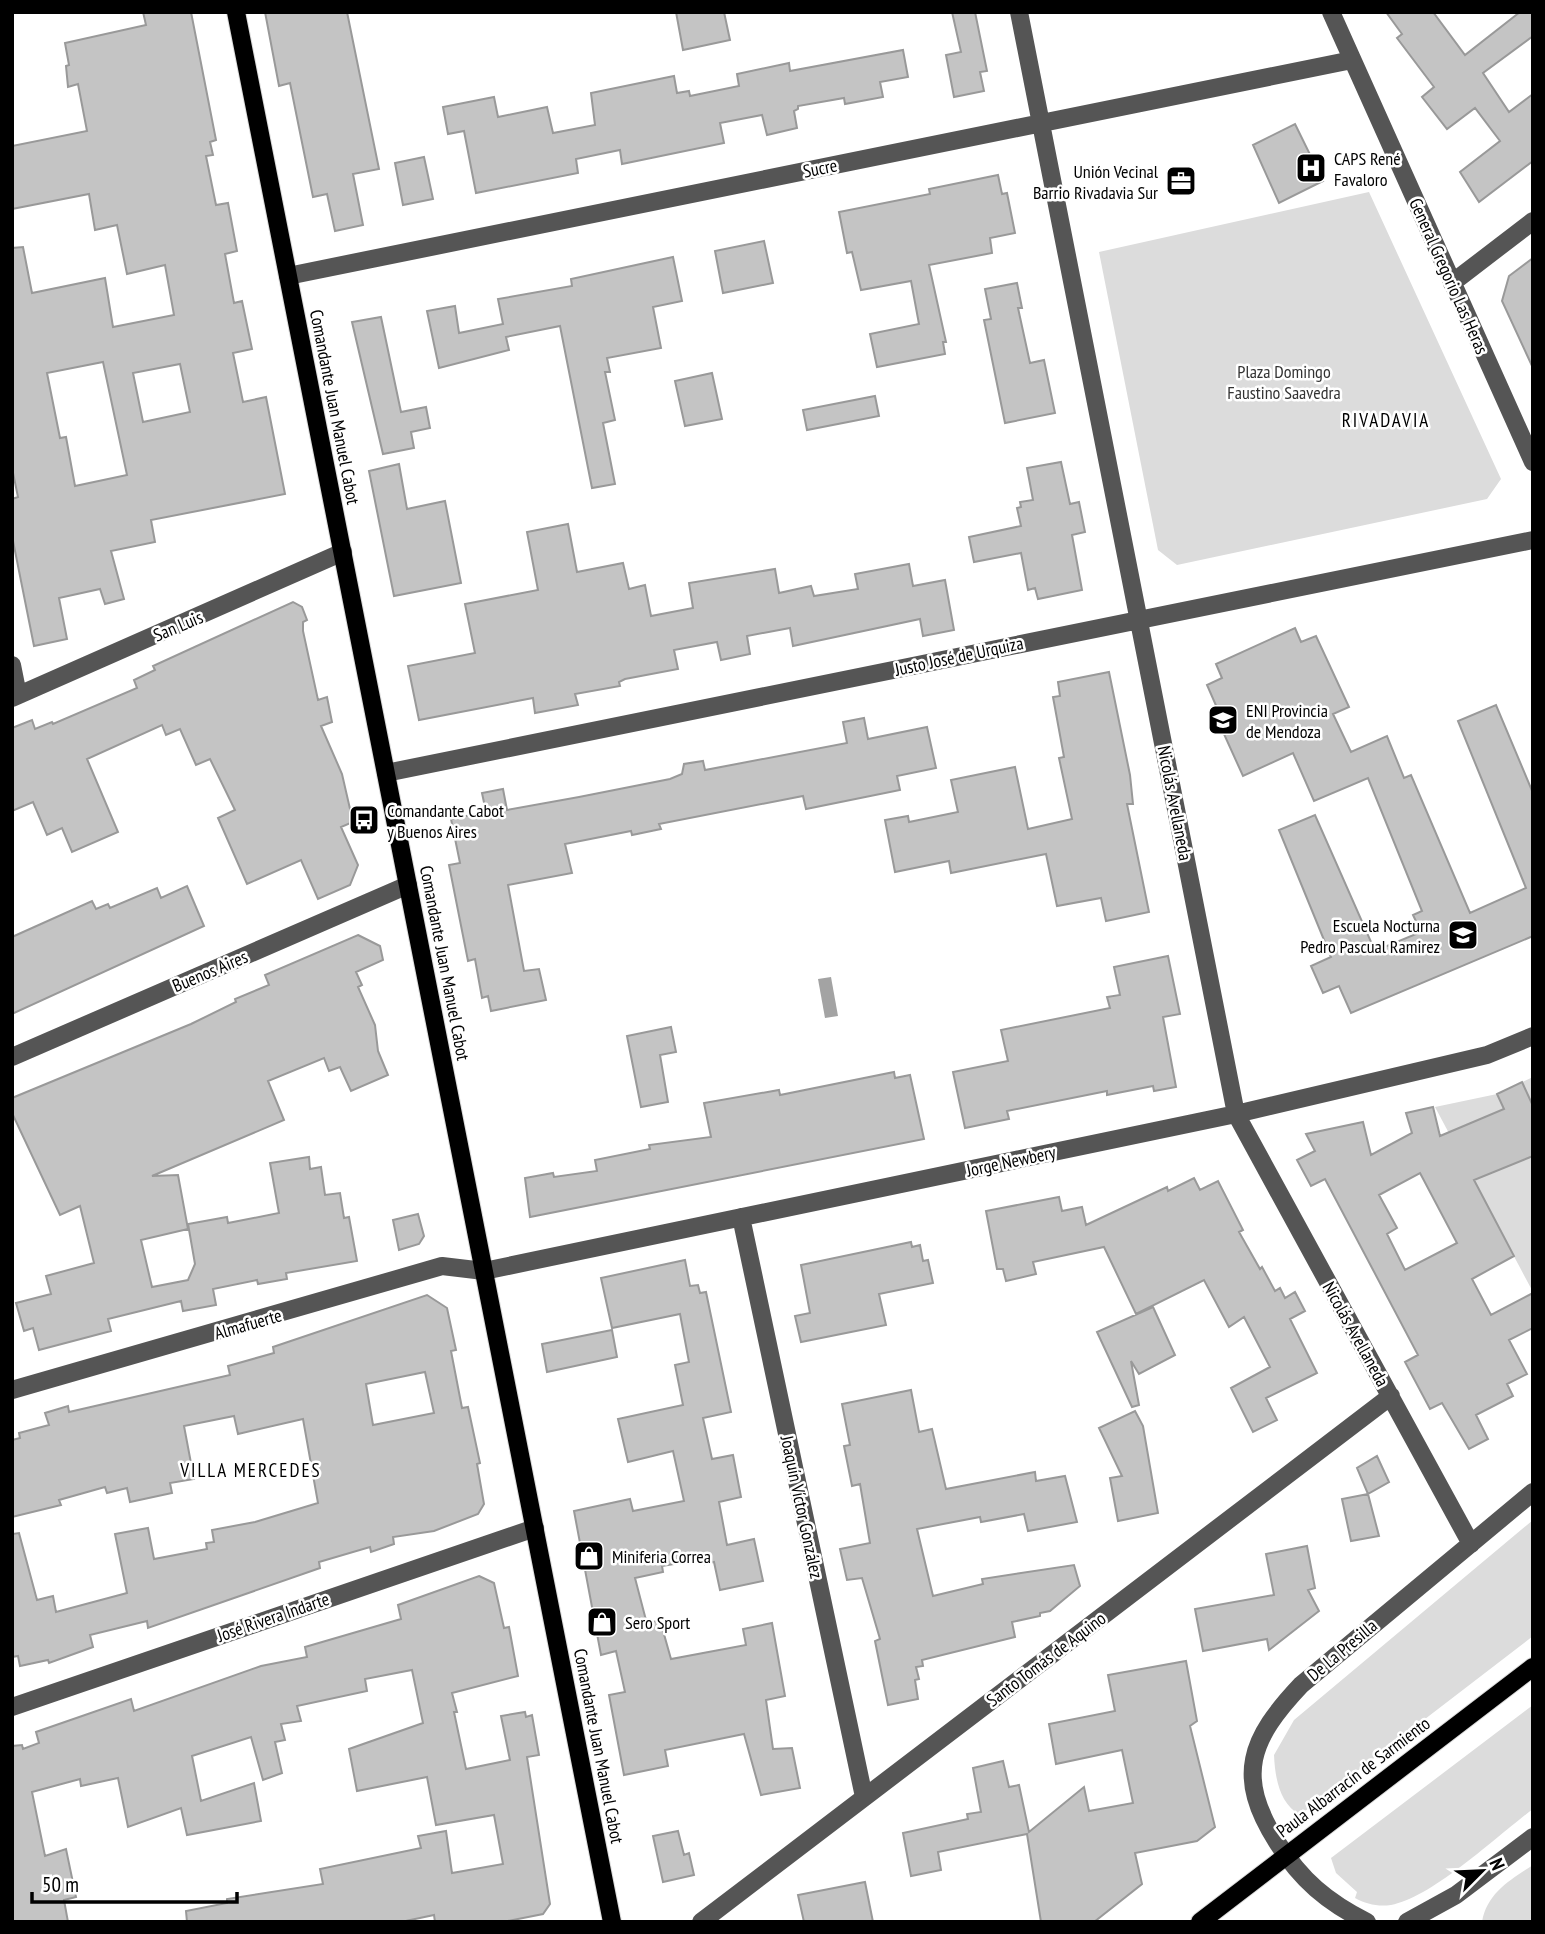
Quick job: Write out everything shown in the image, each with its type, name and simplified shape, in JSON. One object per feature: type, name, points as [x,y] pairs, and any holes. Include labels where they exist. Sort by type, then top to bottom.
[{"type":"main road","name":"Comandante Juan Manuel Cabot","points":[[236,12],[612,1922]]},
{"type":"main road","name":"Paula Albarracín de Sarmiento","points":[[1200,1922],[1533,1667]]},
{"type":"street","name":"Nicolás Avellaneda","points":[[1018,12],[1236,1114],[1471,1544]]},
{"type":"street","name":"General Gregorio Las Heras","points":[[1331,12],[1533,462]]},
{"type":"street","name":"Sucre","points":[[288,276],[1352,60]]},
{"type":"street","points":[[1452,283],[1533,221]]},
{"type":"street","name":"Justo José de Urquiza","points":[[386,773],[1533,540]]},
{"type":"street","name":"San Luis","points":[[15,696],[342,552]]},
{"type":"street","points":[[12,665],[15,696]]},
{"type":"street","name":"Buenos Aires","points":[[12,1057],[408,885]]},
{"type":"street","name":"Jorge Newbery","points":[[484,1271],[1236,1114],[1487,1055],[1533,1035]]},
{"type":"street","name":"Joaquín Víctor González","points":[[741,1217],[864,1797]]},
{"type":"street","name":"Almafuerte","points":[[12,1390],[443,1266],[484,1271]]},
{"type":"street","name":"Santo Tomás de Aquino","points":[[701,1922],[1391,1396]]},
{"type":"street","name":"De La Presilla","points":[[1367,1922],[1338,1907],[1310,1886],[1286,1856],[1262,1818],[1251,1791],[1253,1763],[1268,1724],[1310,1677],[1533,1492]]},
{"type":"street","name":"José Rivera Indarte","points":[[12,1707],[535,1528]]},
{"type":"street","points":[[1407,1922],[1456,1895],[1533,1837]]},
{"type":"green space","name":"Plaza Domingo Faustino Saavedra","points":[[1369,192],[1501,479],[1487,499],[1177,565],[1158,550],[1099,252]]},
{"type":"green space","points":[[1533,1077],[1533,1292],[1509,1247],[1469,1267],[1445,1220],[1484,1199],[1435,1107],[1497,1094]]},
{"type":"green space","points":[[1533,1520],[1533,1636],[1300,1815],[1293,1810],[1280,1789],[1274,1755],[1294,1720]]},
{"type":"green space","points":[[1533,1705],[1533,1809],[1426,1891],[1407,1900],[1381,1906],[1355,1898],[1357,1892],[1336,1873],[1331,1858]]},
{"type":"green space","points":[[1533,1865],[1533,1922],[1482,1922],[1494,1895]]},
{"type":"shaded area","points":[[831,977],[838,1016],[825,1018],[818,979]]},
{"type":"building","points":[[143,12],[191,12],[216,140],[210,142],[213,155],[206,156],[216,205],[228,203],[237,251],[225,254],[234,303],[242,301],[252,349],[233,353],[243,402],[266,397],[285,494],[151,520],[155,542],[111,551],[124,599],[105,604],[100,589],[59,598],[67,639],[34,646],[12,536],[12,499],[18,497],[12,468],[12,248],[23,247],[32,293],[105,278],[113,327],[174,315],[165,265],[127,274],[117,225],[95,230],[89,194],[12,209],[12,146],[87,131],[78,84],[68,87],[66,66],[69,65],[65,43],[146,25]],"holes":[[[103,362],[127,475],[75,486],[66,437],[60,438],[47,373]],[[180,364],[190,412],[143,422],[133,373]]]},
{"type":"building","points":[[265,12],[347,12],[379,169],[353,174],[363,225],[335,231],[327,194],[313,197],[290,83],[279,86]]},
{"type":"building","points":[[676,12],[724,12],[730,40],[683,50]]},
{"type":"building","points":[[952,12],[975,12],[987,71],[980,72],[984,91],[954,97],[946,55],[961,52]]},
{"type":"building","points":[[1386,12],[1433,12],[1465,55],[1520,12],[1533,12],[1533,36],[1483,73],[1509,112],[1533,94],[1533,161],[1479,202],[1460,172],[1500,141],[1475,108],[1447,129],[1422,97],[1434,87],[1397,38],[1402,34]]},
{"type":"building","points":[[903,50],[908,77],[880,82],[883,97],[845,104],[844,98],[798,106],[794,111],[797,128],[767,135],[762,115],[720,123],[724,143],[622,164],[620,150],[576,159],[578,173],[476,193],[464,131],[448,134],[443,107],[494,97],[498,117],[547,107],[553,133],[595,125],[591,93],[674,76],[677,93],[689,91],[690,96],[739,86],[737,74],[789,63],[790,71]]},
{"type":"building","points":[[1295,124],[1323,181],[1279,203],[1253,145]]},
{"type":"building","points":[[424,157],[433,199],[403,205],[395,163]]},
{"type":"building","points":[[998,175],[1002,194],[1007,193],[1015,233],[990,238],[992,253],[929,265],[946,342],[943,342],[945,354],[877,367],[870,334],[919,324],[911,281],[861,290],[852,252],[847,253],[839,212],[930,194],[929,189]]},
{"type":"building","points":[[764,241],[773,283],[723,293],[715,251]]},
{"type":"building","points":[[673,257],[682,301],[653,307],[661,348],[607,358],[610,372],[605,372],[615,420],[603,423],[615,484],[592,488],[560,326],[506,337],[509,350],[439,368],[427,311],[455,306],[459,333],[503,324],[498,299],[572,286],[571,279]]},
{"type":"building","points":[[1533,258],[1533,368],[1502,301],[1509,276]]},
{"type":"building","points":[[1017,283],[1022,308],[1018,308],[1030,363],[1044,360],[1055,413],[1005,423],[984,320],[991,319],[985,289]]},
{"type":"building","points":[[381,317],[401,412],[426,407],[430,428],[411,432],[414,448],[383,454],[352,322]]},
{"type":"building","points":[[712,373],[722,419],[685,426],[675,381]]},
{"type":"building","points":[[875,396],[879,416],[807,430],[803,410]]},
{"type":"building","points":[[1061,462],[1070,504],[1079,502],[1085,532],[1072,535],[1082,590],[1038,599],[1035,588],[1028,590],[1021,553],[974,562],[969,537],[1021,526],[1017,508],[1021,507],[1020,502],[1033,500],[1027,468]]},
{"type":"building","points":[[399,464],[407,509],[445,501],[461,583],[394,596],[369,471]]},
{"type":"building","points":[[568,524],[577,572],[623,563],[629,589],[645,585],[651,616],[693,608],[689,583],[775,569],[779,593],[811,586],[814,596],[858,589],[855,574],[909,564],[913,586],[945,580],[954,630],[923,636],[920,619],[793,646],[790,628],[747,636],[750,654],[721,660],[717,642],[674,650],[678,669],[625,679],[619,682],[620,686],[575,694],[578,705],[535,713],[533,698],[419,720],[408,666],[475,653],[465,604],[538,590],[527,532]]},
{"type":"building","points":[[293,602],[302,607],[307,620],[303,622],[303,631],[318,700],[327,697],[332,722],[321,726],[342,774],[353,822],[341,827],[358,865],[350,885],[318,899],[301,860],[247,884],[218,818],[235,810],[210,759],[196,765],[180,729],[166,735],[162,725],[87,759],[118,832],[72,852],[62,828],[47,835],[33,802],[12,811],[12,728],[32,720],[35,729],[52,722],[53,724],[137,688],[134,680],[155,670],[153,666]]},
{"type":"building","points":[[1295,628],[1301,642],[1316,636],[1349,707],[1333,714],[1351,752],[1387,736],[1404,778],[1411,775],[1470,913],[1526,888],[1458,721],[1496,705],[1533,793],[1533,936],[1351,1013],[1339,986],[1323,993],[1311,966],[1331,957],[1279,830],[1315,815],[1375,951],[1421,932],[1413,915],[1422,911],[1368,778],[1314,801],[1293,753],[1243,776],[1214,712],[1218,710],[1207,685],[1222,678],[1216,664]]},
{"type":"building","points":[[1109,672],[1130,775],[1133,804],[1127,804],[1149,912],[1106,921],[1101,898],[1057,906],[1046,854],[951,873],[949,861],[895,872],[885,820],[908,816],[909,822],[958,812],[951,780],[1015,767],[1028,829],[1072,819],[1059,758],[1064,757],[1053,697],[1060,696],[1058,682]]},
{"type":"building","points":[[864,718],[868,739],[927,727],[936,768],[897,776],[900,790],[806,809],[803,796],[659,824],[661,829],[632,835],[631,831],[565,844],[572,873],[508,885],[524,971],[539,969],[546,1000],[491,1011],[488,996],[482,998],[475,959],[468,961],[449,865],[460,863],[451,819],[486,812],[482,793],[503,789],[507,810],[579,797],[670,779],[682,774],[684,764],[703,761],[705,770],[847,743],[843,722]]},
{"type":"building","points":[[187,886],[204,926],[12,1014],[12,937],[92,901],[96,909],[108,904],[110,908],[157,888],[161,898]]},
{"type":"building","points":[[358,935],[380,946],[383,960],[356,972],[362,985],[358,987],[375,1025],[378,1051],[388,1075],[351,1091],[340,1067],[329,1071],[324,1058],[268,1081],[284,1120],[152,1176],[178,1175],[188,1229],[141,1240],[152,1287],[188,1280],[195,1264],[188,1224],[227,1217],[228,1223],[279,1213],[270,1163],[309,1157],[310,1169],[321,1167],[325,1195],[340,1193],[344,1218],[349,1217],[357,1261],[286,1273],[287,1279],[258,1284],[257,1280],[213,1289],[216,1305],[183,1311],[181,1301],[108,1319],[111,1331],[39,1350],[33,1328],[24,1331],[16,1303],[51,1294],[46,1276],[94,1263],[80,1206],[60,1215],[12,1113],[12,1098],[191,1024],[236,1002],[235,999],[269,985],[265,975]]},
{"type":"building","points":[[1168,956],[1180,1014],[1163,1017],[1176,1087],[1154,1091],[1153,1086],[1107,1095],[1107,1091],[1007,1111],[1009,1119],[965,1128],[953,1072],[1008,1061],[1001,1030],[1110,1008],[1107,997],[1120,995],[1114,967]]},
{"type":"building","points":[[671,1027],[676,1052],[660,1055],[668,1102],[641,1107],[627,1036]]},
{"type":"building","points":[[894,1072],[895,1078],[910,1075],[924,1139],[530,1217],[525,1178],[553,1173],[554,1177],[597,1171],[595,1160],[650,1149],[649,1145],[711,1137],[704,1103],[779,1090],[780,1095]]},
{"type":"building","points":[[1522,1082],[1533,1106],[1533,1156],[1474,1180],[1514,1256],[1472,1279],[1491,1315],[1533,1293],[1533,1328],[1509,1340],[1527,1374],[1507,1384],[1513,1396],[1476,1415],[1488,1439],[1469,1449],[1442,1403],[1430,1409],[1405,1362],[1418,1355],[1325,1179],[1311,1186],[1297,1160],[1315,1151],[1306,1134],[1363,1122],[1371,1155],[1412,1133],[1406,1113],[1433,1107],[1440,1136],[1504,1109],[1497,1094]],"holes":[[[1420,1173],[1457,1243],[1405,1270],[1387,1234],[1397,1228],[1379,1195]]]},
{"type":"building","points":[[1194,1178],[1200,1190],[1218,1181],[1243,1230],[1239,1232],[1260,1269],[1262,1267],[1275,1291],[1280,1288],[1285,1298],[1295,1292],[1305,1311],[1290,1319],[1317,1373],[1266,1398],[1277,1420],[1253,1432],[1231,1388],[1270,1367],[1244,1317],[1229,1327],[1204,1280],[1136,1314],[1104,1247],[1033,1262],[1036,1274],[1006,1281],[1003,1269],[997,1269],[986,1211],[1059,1197],[1062,1211],[1082,1207],[1086,1225],[1167,1187],[1168,1191]]},
{"type":"building","points":[[418,1214],[424,1236],[419,1244],[399,1250],[393,1220]]},
{"type":"building","points":[[911,1242],[912,1247],[920,1245],[923,1261],[928,1260],[933,1283],[879,1294],[886,1325],[801,1342],[795,1316],[810,1313],[801,1265]]},
{"type":"building","points":[[685,1260],[690,1286],[698,1285],[700,1293],[706,1292],[731,1412],[703,1418],[712,1459],[733,1455],[741,1497],[719,1502],[727,1545],[754,1539],[763,1581],[720,1590],[714,1562],[705,1564],[704,1559],[662,1566],[663,1572],[635,1578],[647,1624],[660,1620],[671,1659],[746,1645],[743,1629],[772,1623],[785,1696],[766,1700],[773,1749],[792,1748],[800,1788],[761,1795],[744,1734],[665,1750],[668,1766],[624,1775],[609,1695],[625,1692],[616,1651],[601,1655],[574,1511],[630,1499],[633,1511],[684,1501],[673,1451],[628,1462],[618,1419],[683,1405],[675,1365],[689,1362],[680,1314],[612,1328],[601,1278]]},
{"type":"building","points":[[427,1295],[447,1308],[456,1350],[451,1351],[462,1408],[468,1407],[480,1463],[477,1464],[484,1504],[478,1514],[434,1531],[393,1537],[394,1544],[371,1552],[370,1547],[319,1562],[320,1568],[148,1628],[147,1621],[90,1635],[93,1647],[49,1663],[48,1660],[20,1666],[18,1656],[12,1657],[12,1534],[19,1533],[37,1600],[53,1596],[56,1612],[127,1593],[115,1534],[148,1528],[154,1559],[207,1549],[206,1543],[214,1542],[212,1530],[255,1522],[318,1503],[303,1419],[238,1434],[234,1416],[184,1426],[194,1479],[170,1483],[172,1493],[130,1502],[127,1488],[107,1493],[105,1487],[59,1500],[61,1505],[12,1517],[12,1440],[20,1438],[19,1433],[49,1425],[45,1413],[68,1406],[69,1412],[230,1375],[228,1366],[274,1353],[273,1347]],"holes":[[[425,1372],[434,1413],[373,1425],[366,1384]]]},
{"type":"building","points":[[1153,1307],[1175,1355],[1139,1374],[1131,1361],[1139,1405],[1132,1407],[1097,1332]]},
{"type":"building","points":[[612,1330],[617,1357],[547,1372],[542,1344]]},
{"type":"building","points":[[911,1390],[919,1432],[932,1429],[946,1489],[1035,1472],[1036,1481],[1065,1476],[1077,1522],[1028,1531],[1024,1514],[981,1522],[980,1517],[917,1529],[933,1596],[983,1584],[982,1579],[1074,1565],[1080,1586],[1050,1611],[1012,1622],[1015,1637],[922,1660],[923,1666],[916,1667],[919,1679],[915,1680],[918,1699],[888,1705],[875,1641],[880,1639],[862,1578],[847,1580],[840,1549],[870,1543],[860,1484],[852,1486],[844,1446],[850,1445],[842,1404]]},
{"type":"building","points":[[1135,1411],[1143,1426],[1158,1513],[1118,1521],[1110,1478],[1122,1476],[1099,1428]]},
{"type":"building","points":[[1377,1456],[1389,1482],[1368,1494],[1357,1468]]},
{"type":"building","points":[[1368,1494],[1379,1536],[1351,1541],[1342,1499]]},
{"type":"building","points":[[1307,1546],[1315,1588],[1308,1590],[1319,1611],[1269,1650],[1267,1639],[1203,1651],[1195,1609],[1274,1595],[1266,1554]]},
{"type":"building","points":[[479,1576],[494,1583],[504,1628],[509,1627],[518,1676],[452,1693],[457,1712],[454,1712],[466,1769],[510,1760],[501,1716],[525,1712],[526,1717],[532,1715],[539,1755],[527,1757],[550,1904],[543,1914],[503,1922],[435,1922],[434,1915],[401,1922],[187,1922],[186,1911],[227,1903],[227,1899],[323,1884],[320,1869],[421,1848],[418,1836],[446,1831],[452,1873],[503,1864],[494,1815],[436,1825],[427,1777],[357,1791],[349,1749],[423,1723],[412,1670],[365,1679],[367,1691],[297,1706],[301,1721],[281,1724],[285,1740],[275,1742],[282,1773],[263,1780],[251,1737],[192,1756],[201,1801],[254,1783],[261,1821],[187,1835],[181,1808],[128,1827],[118,1778],[81,1786],[80,1779],[32,1792],[45,1856],[66,1849],[76,1897],[64,1900],[68,1922],[12,1922],[12,1746],[22,1745],[23,1749],[39,1743],[36,1732],[131,1699],[134,1711],[261,1666],[307,1657],[305,1647],[401,1619],[398,1605]]},
{"type":"building","points":[[1186,1661],[1197,1721],[1190,1726],[1215,1827],[1197,1841],[1135,1853],[1142,1884],[1094,1922],[1041,1922],[1027,1834],[938,1852],[941,1870],[911,1876],[903,1833],[968,1819],[967,1814],[981,1812],[973,1768],[1003,1761],[1009,1787],[1019,1785],[1029,1832],[1084,1787],[1089,1811],[1133,1803],[1122,1750],[1056,1764],[1049,1724],[1115,1711],[1108,1675]]},
{"type":"building","points":[[678,1831],[684,1855],[689,1853],[694,1875],[663,1882],[653,1836]]},
{"type":"building","points":[[865,1882],[873,1922],[804,1922],[798,1895]]},
{"type":"place","name":"CAPS René Favaloro","points":[[1311,168]]},
{"type":"place","name":"Unión Vecinal Barrio Rivadavia Sur","points":[[1181,181]]},
{"type":"place","name":"ENI Provincia de Mendoza","points":[[1223,720]]},
{"type":"place","name":"Comandante Cabot y Buenos Aires","points":[[364,820]]},
{"type":"place","name":"Escuela Nocturna Pedro Pascual Ramirez","points":[[1463,935]]},
{"type":"place","name":"Miniferia Correa","points":[[589,1556]]},
{"type":"place","name":"Sero Sport","points":[[602,1622]]},
{"type":"district","name":"RIVADAVIA","points":[[1386,420]]},
{"type":"district","name":"VILLA MERCEDES","points":[[251,1470]]}]
